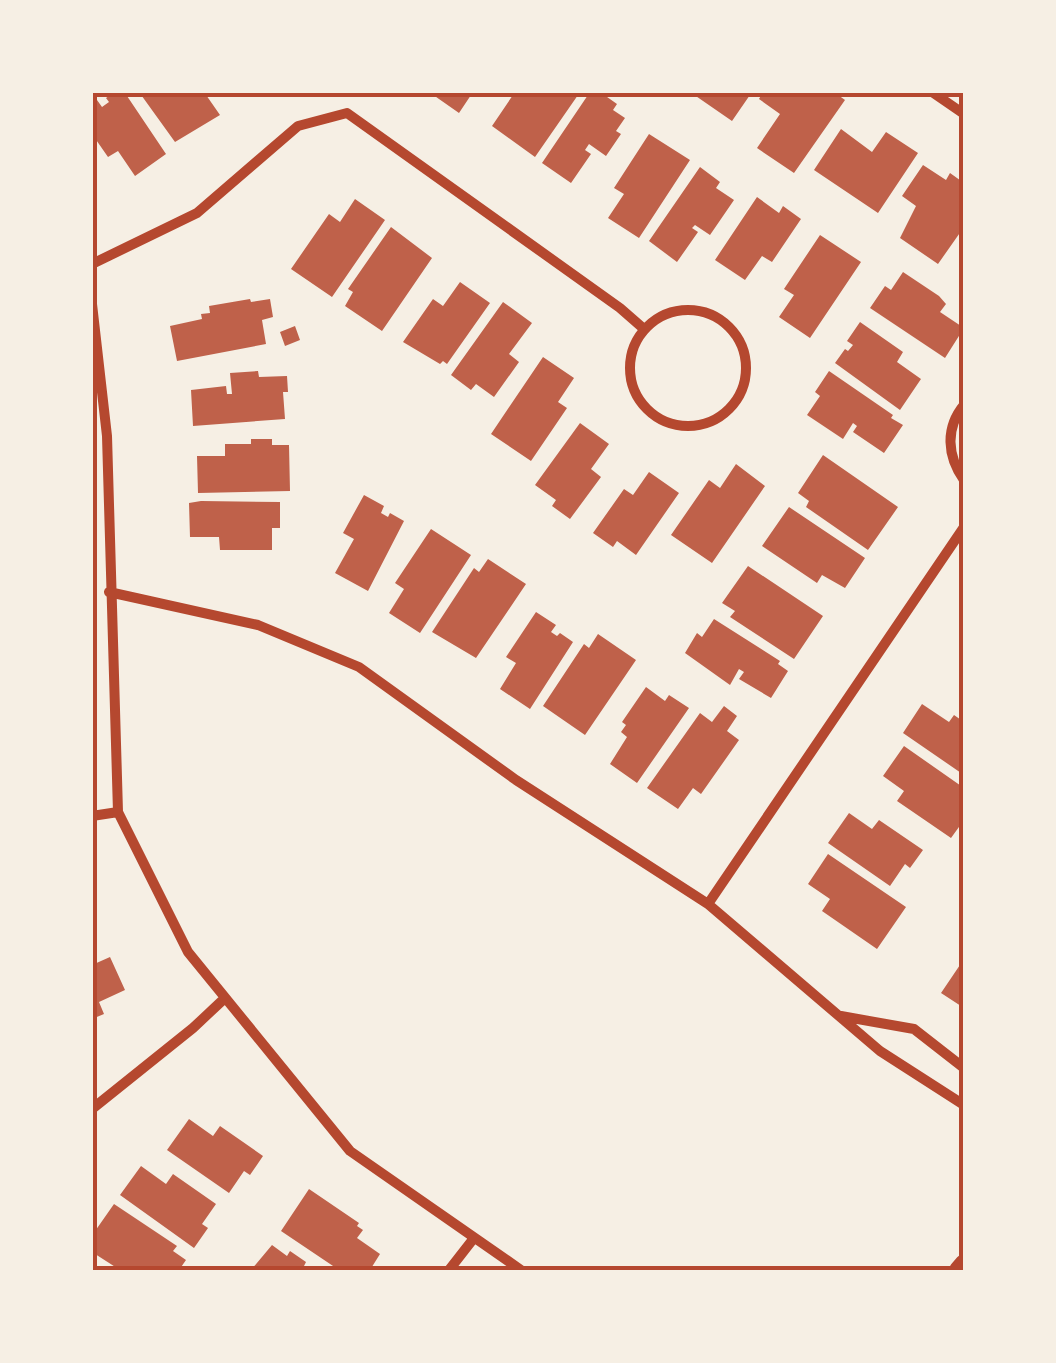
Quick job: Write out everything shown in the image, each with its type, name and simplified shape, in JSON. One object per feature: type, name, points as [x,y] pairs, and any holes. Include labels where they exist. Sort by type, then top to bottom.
[{"type":"street","points":[[932,92],[964,114]]},
{"type":"street","points":[[92,264],[197,213],[298,126],[347,113],[644,329]]},
{"type":"street","points":[[92,304],[107,436],[118,812],[188,952],[350,1151],[521,1270]]},
{"type":"street","points":[[676,310],[696,310],[730,327],[741,343],[745,381],[725,414],[708,424],[689,427],[670,424],[639,401],[631,384],[629,364],[633,346],[644,329],[658,317],[676,310]]},
{"type":"street","points":[[964,405],[951,429],[950,449],[964,480]]},
{"type":"street","points":[[708,904],[964,527]]},
{"type":"street","points":[[110,592],[258,625],[359,667],[516,780],[708,904],[880,1050],[964,1105]]},
{"type":"street","points":[[92,816],[118,812]]},
{"type":"street","points":[[92,1109],[225,998]]},
{"type":"street","points":[[840,1016],[914,1029],[964,1068]]},
{"type":"street","points":[[449,1270],[474,1238]]},
{"type":"street","points":[[958,1270],[964,1263]]},
{"type":"building","points":[[139,92],[204,92],[220,115],[175,142]]},
{"type":"building","points":[[429,92],[473,92],[459,113]]},
{"type":"building","points":[[515,92],[578,95],[535,157],[492,126]]},
{"type":"building","points":[[590,92],[600,92],[617,104],[613,110],[625,118],[616,131],[621,134],[606,156],[589,144],[585,150],[591,154],[571,183],[542,163]]},
{"type":"building","points":[[690,92],[752,92],[732,121]]},
{"type":"building","points":[[763,92],[834,92],[845,100],[794,173],[757,148],[780,114],[759,99]]},
{"type":"building","points":[[113,93],[125,93],[166,154],[135,176],[118,151],[108,157],[92,134],[92,103],[97,100],[102,107]]},
{"type":"building","points":[[841,129],[872,152],[886,132],[918,153],[878,213],[814,170]]},
{"type":"building","points":[[649,134],[690,160],[639,238],[608,218],[624,194],[614,188]]},
{"type":"building","points":[[923,165],[946,180],[950,173],[964,183],[964,227],[938,264],[900,238],[916,206],[902,196]]},
{"type":"building","points":[[700,167],[720,182],[716,188],[734,200],[710,235],[695,225],[692,228],[698,232],[677,262],[649,241]]},
{"type":"building","points":[[757,197],[779,213],[783,206],[801,219],[772,262],[762,256],[745,280],[715,260]]},
{"type":"building","points":[[355,199],[385,220],[332,297],[291,269],[329,214],[340,222]]},
{"type":"building","points":[[391,227],[432,258],[382,331],[345,306],[353,292],[348,289]]},
{"type":"building","points":[[820,235],[861,262],[810,338],[779,317],[794,295],[784,289]]},
{"type":"building","points":[[903,272],[939,296],[946,304],[940,312],[964,328],[945,358],[870,308],[885,286],[891,290]]},
{"type":"building","points":[[460,282],[490,303],[447,364],[440,364],[403,342],[433,299],[443,306]]},
{"type":"building","points":[[270,299],[273,317],[262,320],[266,344],[177,361],[170,326],[202,319],[201,314],[210,313],[209,306]]},
{"type":"building","points":[[503,302],[532,323],[509,354],[519,362],[494,397],[476,384],[471,390],[451,375]]},
{"type":"building","points":[[860,322],[903,352],[897,362],[921,379],[900,410],[835,363],[853,345],[847,341]]},
{"type":"building","points":[[295,326],[300,340],[285,346],[280,332]]},
{"type":"building","points":[[543,357],[574,378],[558,402],[567,408],[531,461],[491,434]]},
{"type":"building","points":[[258,371],[259,377],[287,376],[288,392],[283,392],[285,419],[193,426],[191,390],[226,386],[227,394],[232,394],[230,373]]},
{"type":"building","points":[[829,371],[903,425],[884,453],[853,432],[857,426],[853,423],[843,439],[807,415],[820,396],[815,392]]},
{"type":"building","points":[[580,423],[609,444],[591,469],[601,477],[570,519],[552,506],[556,500],[535,485]]},
{"type":"building","points":[[251,439],[272,439],[272,445],[289,445],[290,491],[198,493],[197,456],[225,456],[225,444],[251,444]]},
{"type":"building","points":[[823,455],[898,507],[868,550],[806,507],[809,501],[798,493]]},
{"type":"building","points":[[736,464],[765,486],[712,563],[671,535],[709,480],[720,488]]},
{"type":"building","points":[[649,472],[679,493],[636,555],[617,541],[613,547],[593,533],[624,489],[633,495]]},
{"type":"building","points":[[364,495],[384,506],[381,513],[404,521],[368,591],[335,573],[354,539],[343,533]]},
{"type":"building","points":[[280,502],[280,528],[272,528],[272,550],[220,550],[219,537],[190,537],[189,503]]},
{"type":"building","points":[[789,507],[865,558],[845,588],[822,575],[817,583],[762,546]]},
{"type":"building","points":[[431,529],[471,555],[420,633],[389,613],[404,589],[395,583]]},
{"type":"building","points":[[488,559],[526,584],[476,658],[432,632],[474,568],[479,572]]},
{"type":"building","points":[[748,566],[823,616],[794,659],[730,617],[735,611],[722,603]]},
{"type":"building","points":[[536,612],[556,625],[551,632],[573,642],[530,709],[500,689],[516,663],[506,657]]},
{"type":"building","points":[[714,619],[780,661],[778,664],[788,671],[771,698],[739,679],[744,672],[739,669],[730,685],[685,653],[697,633],[702,637]]},
{"type":"building","points":[[598,634],[636,660],[585,735],[543,706],[584,644],[589,648]]},
{"type":"building","points":[[646,687],[665,701],[669,695],[689,708],[637,783],[610,764],[627,737],[621,732],[626,725],[622,722]]},
{"type":"building","points":[[922,704],[949,722],[954,715],[964,722],[964,775],[903,733]]},
{"type":"building","points":[[724,706],[737,716],[727,731],[739,740],[701,794],[693,788],[678,809],[647,788],[700,713],[712,722]]},
{"type":"building","points":[[904,746],[964,788],[964,820],[951,838],[897,801],[904,791],[883,776]]},
{"type":"building","points":[[849,813],[872,829],[879,820],[923,850],[910,868],[905,864],[890,886],[828,843]]},
{"type":"building","points":[[828,854],[906,907],[877,949],[822,911],[830,899],[808,884]]},
{"type":"building","points":[[110,957],[125,990],[99,1002],[104,1014],[92,1019],[92,965]]},
{"type":"building","points":[[964,959],[964,1008],[941,993]]},
{"type":"building","points":[[189,1119],[213,1136],[220,1126],[263,1156],[250,1175],[244,1171],[229,1193],[167,1150]]},
{"type":"building","points":[[141,1166],[166,1184],[173,1174],[216,1204],[202,1224],[208,1228],[194,1248],[120,1195]]},
{"type":"building","points":[[309,1189],[359,1223],[357,1226],[363,1230],[357,1238],[380,1254],[370,1270],[339,1270],[281,1231]]},
{"type":"building","points":[[114,1204],[177,1246],[173,1251],[186,1260],[179,1270],[120,1270],[92,1252],[96,1235],[93,1234]]},
{"type":"building","points":[[272,1245],[287,1256],[290,1251],[306,1262],[304,1266],[310,1270],[251,1270]]}]
